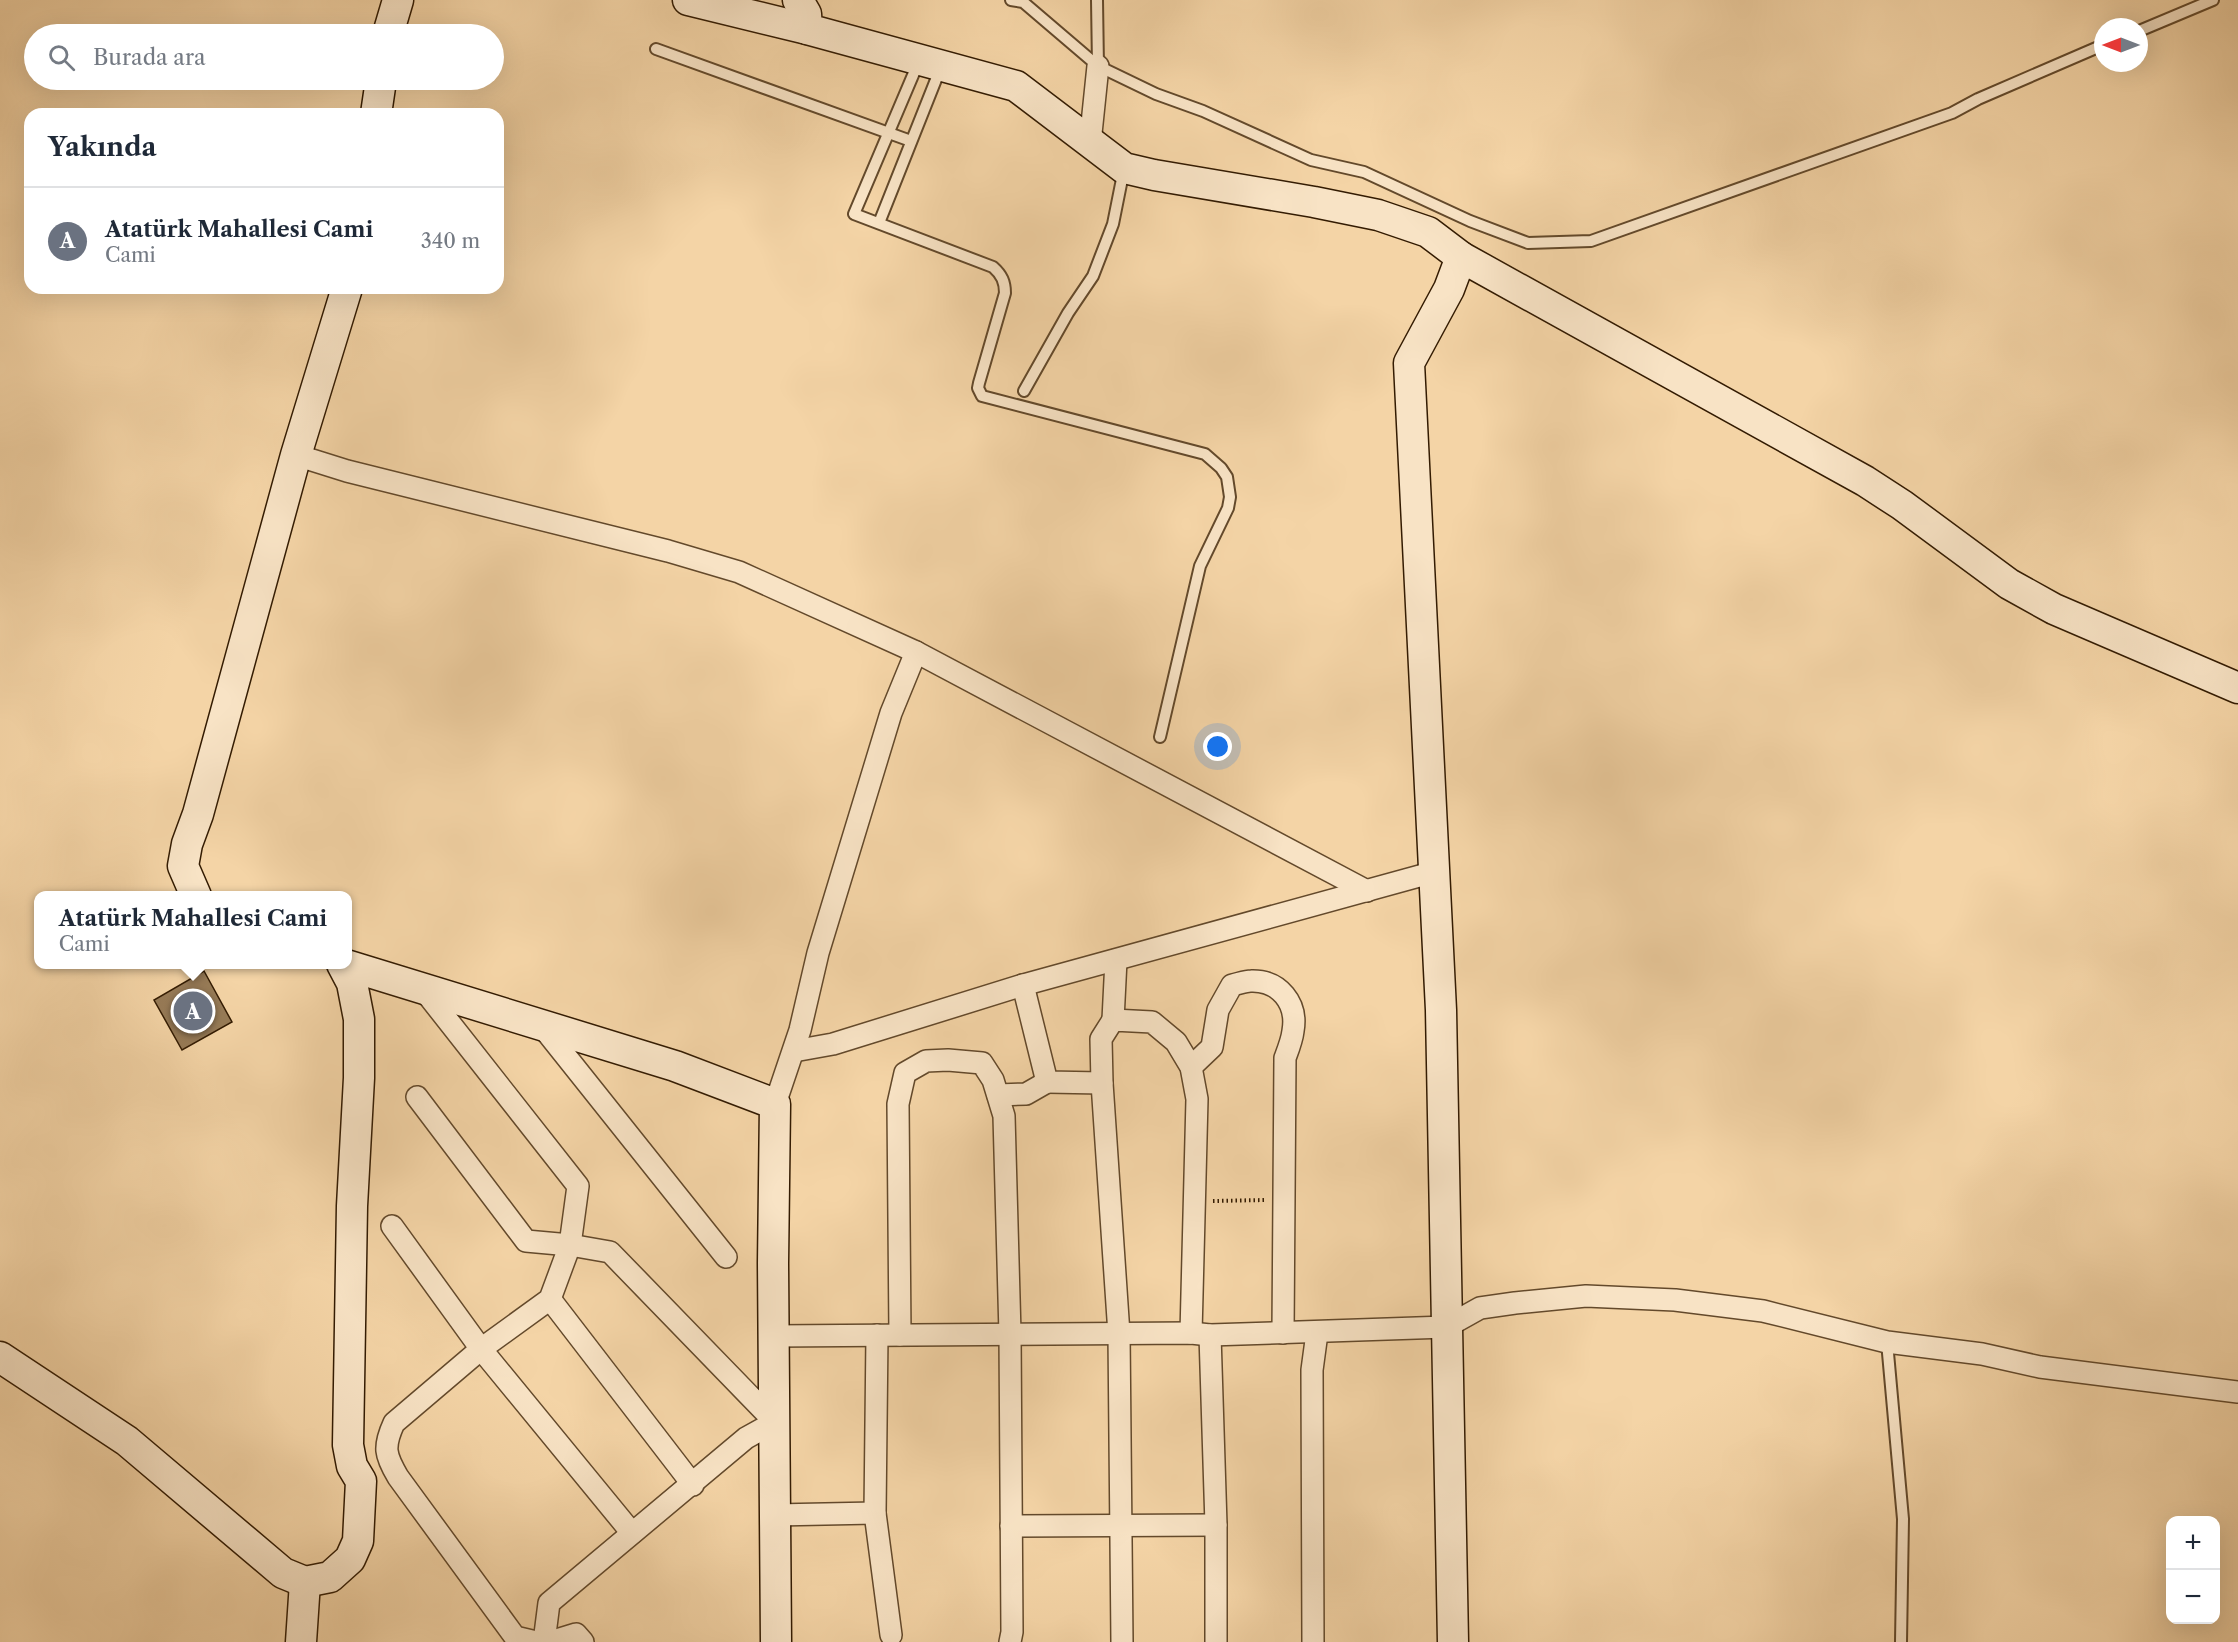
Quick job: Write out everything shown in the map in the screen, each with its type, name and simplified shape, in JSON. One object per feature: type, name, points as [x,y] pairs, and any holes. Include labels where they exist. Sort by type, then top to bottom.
[{"type":"street","points":[[391,24],[398,0]]},
{"type":"street","points":[[688,0],[807,29],[1016,86],[1124,168],[1378,215],[1428,232],[1461,257],[1865,481],[2018,589],[2054,609],[2238,688]]},
{"type":"street","points":[[798,0],[806,14],[807,29]]},
{"type":"street","points":[[1090,143],[1098,66]]},
{"type":"street","points":[[377,108],[380,90]]},
{"type":"street","points":[[1453,1642],[1441,1010],[1409,363],[1449,289],[1461,257]]},
{"type":"street","points":[[194,891],[183,866],[187,844],[201,802],[296,455],[345,294]]},
{"type":"street","points":[[296,455],[347,471],[706,561],[739,572],[916,652],[1367,891]]},
{"type":"street","points":[[776,1642],[775,1104],[794,1051],[818,953],[891,713],[916,652]]},
{"type":"street","points":[[794,1051],[833,1044],[1023,985],[1434,872]]},
{"type":"street","points":[[1116,960],[1113,1020],[1101,1039],[1119,1334],[1122,1642]]},
{"type":"street","points":[[352,967],[675,1066],[775,1104]]},
{"type":"street","points":[[0,1357],[127,1441],[283,1573],[305,1582],[330,1577],[350,1559],[358,1541],[362,1481],[352,1466],[348,1445],[352,1218],[359,1078],[359,1019],[352,983],[345,969]]},
{"type":"street","points":[[1191,1067],[1212,1047],[1218,1010],[1232,985],[1251,981],[1272,985],[1288,997],[1294,1014],[1294,1030],[1285,1058],[1283,1333]]},
{"type":"street","points":[[1023,985],[1047,1082]]},
{"type":"street","points":[[423,989],[578,1186],[570,1245],[550,1299],[481,1349],[394,1423],[387,1437],[387,1459],[515,1637],[536,1642]]},
{"type":"street","points":[[1113,1020],[1152,1022],[1176,1042],[1191,1067],[1197,1099],[1194,1201],[1201,1334],[1216,1525],[1216,1642]]},
{"type":"street","points":[[541,1025],[726,1257]]},
{"type":"street","points":[[900,1335],[898,1104],[905,1073],[926,1061],[982,1063],[993,1080],[1004,1116],[1010,1335],[1010,1642]]},
{"type":"street","points":[[998,1095],[1026,1094],[1047,1082],[1102,1083]]},
{"type":"street","points":[[417,1097],[526,1241],[610,1252],[775,1422]]},
{"type":"street","points":[[392,1226],[481,1349],[632,1533]]},
{"type":"street","points":[[774,1336],[1317,1333],[1446,1327],[1480,1308],[1586,1296],[1675,1300],[1763,1311],[1887,1342],[1982,1354],[2040,1367],[2238,1392]]},
{"type":"street","points":[[550,1299],[693,1485]]},
{"type":"street","points":[[1313,1642],[1312,1371],[1317,1333]]},
{"type":"street","points":[[877,1335],[875,1513],[891,1635]]},
{"type":"street","points":[[544,1642],[549,1603],[693,1485],[746,1438],[775,1422]]},
{"type":"street","points":[[775,1515],[875,1513]]},
{"type":"street","points":[[1011,1526],[1216,1525]]},
{"type":"street","points":[[301,1642],[305,1582]]},
{"type":"street","points":[[550,1642],[576,1634],[584,1642]]},
{"type":"lane","points":[[1011,0],[1023,2],[1098,66],[1156,94],[1203,111],[1311,160],[1364,172],[1470,221],[1528,243],[1591,241],[1952,113],[1978,99],[2094,49]]},
{"type":"lane","points":[[1097,0],[1098,66]]},
{"type":"lane","points":[[2148,27],[2213,0]]},
{"type":"lane","points":[[656,50],[911,141]]},
{"type":"lane","points":[[931,62],[889,133],[854,214],[993,267],[1003,278],[1005,293],[978,388],[982,396],[1205,454],[1221,468],[1227,477],[1230,487],[1228,508],[1200,566],[1160,737]]},
{"type":"lane","points":[[879,223],[911,141],[931,62]]},
{"type":"lane","points":[[1024,391],[1068,313],[1093,276],[1113,224],[1124,168]]},
{"type":"lane","points":[[1887,1342],[1903,1519],[1901,1642]]},
{"type":"path","points":[[1194,1201],[1284,1200]]},
{"type":"building","points":[[204,971],[232,1022],[182,1050],[154,1000]]},
{"type":"place","name":"Atatürk Mahallesi Cami","points":[[193,1011]]}]
